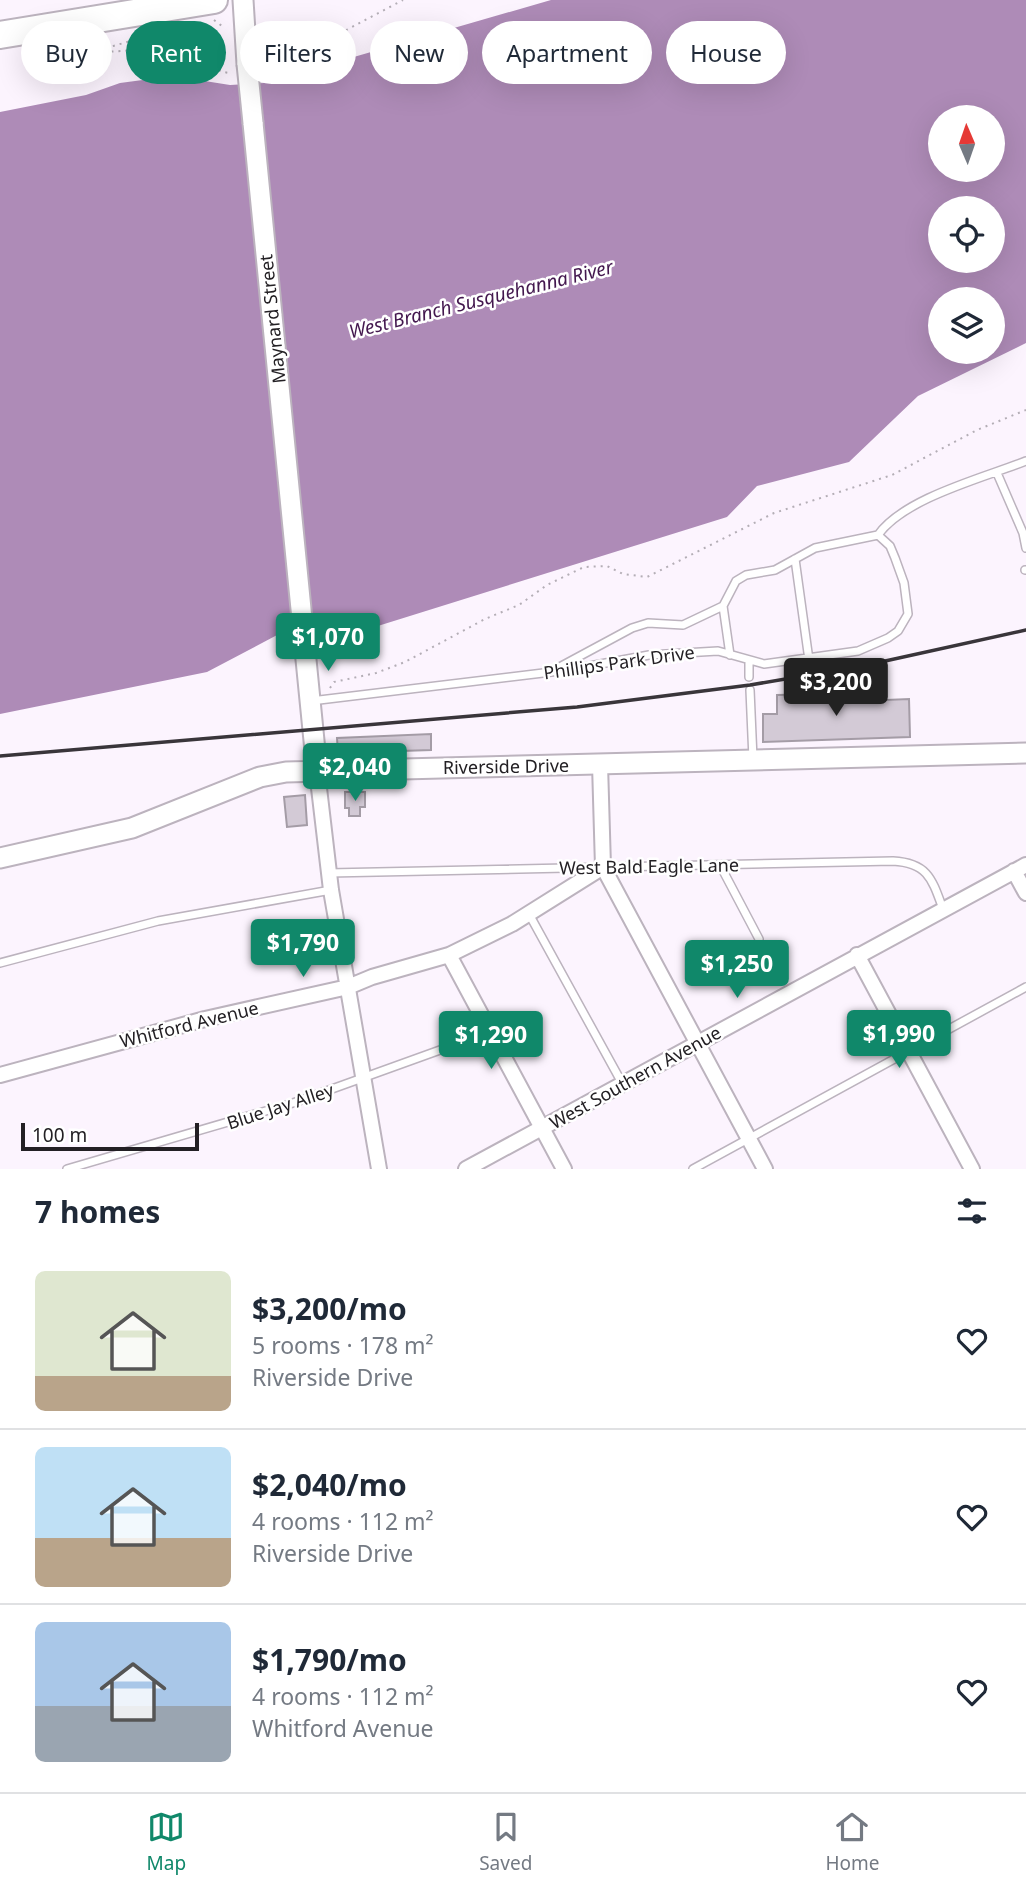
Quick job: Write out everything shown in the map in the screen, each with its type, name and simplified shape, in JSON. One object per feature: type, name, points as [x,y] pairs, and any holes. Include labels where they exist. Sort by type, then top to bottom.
[{"type":"highway","points":[[0,35],[212,10]]},
{"type":"main road","name":"Maynard Street","points":[[243,0],[245,21]]},
{"type":"main road","name":"Maynard Street","points":[[249,84],[317,771]]},
{"type":"main road","name":"Riverside Drive","points":[[0,858],[132,828],[260,778],[317,771],[1026,753]]},
{"type":"street","points":[[600,764],[603,867],[699,1041],[765,1169]]},
{"type":"street","points":[[317,771],[328,873],[379,1169]]},
{"type":"street","name":"Whitford Avenue","points":[[0,1075],[205,1019],[348,987],[372,977],[449,955],[529,914],[603,867]]},
{"type":"street","points":[[1020,868],[1026,893]]},
{"type":"street","name":"West Southern Avenue","points":[[466,1169],[1020,868]]},
{"type":"street","points":[[449,955],[564,1169]]},
{"type":"street","points":[[856,955],[972,1169]]},
{"type":"lane","points":[[730,655],[723,606],[736,581],[746,575],[775,570],[815,548],[878,535],[888,520],[916,503],[1026,461]]},
{"type":"lane","points":[[997,473],[1023,533],[1026,548]]},
{"type":"lane","name":"Phillips Park Drive","points":[[310,701],[551,673],[649,655],[705,650],[764,664],[809,660],[868,648],[888,638],[905,621],[908,605],[904,583],[890,546],[878,535]]},
{"type":"lane","points":[[795,559],[809,660]]},
{"type":"lane","points":[[551,673],[632,628],[648,623],[683,625],[723,606]]},
{"type":"lane","points":[[749,662],[750,677]]},
{"type":"lane","points":[[750,690],[753,760]]},
{"type":"lane","name":"West Bald Eagle Lane","points":[[328,873],[908,862],[925,872],[943,909]]},
{"type":"lane","points":[[720,865],[759,939]]},
{"type":"lane","points":[[0,963],[158,921],[331,890]]},
{"type":"lane","points":[[529,914],[622,1083]]},
{"type":"lane","points":[[693,1169],[1026,987]]},
{"type":"lane","name":"Blue Jay Alley","points":[[67,1169],[231,1123],[490,1032]]},
{"type":"path","points":[[356,25],[403,0]]},
{"type":"path","points":[[126,42],[96,51],[126,50]]},
{"type":"path","points":[[329,692],[334,682],[376,673],[405,662],[485,619],[519,605],[547,586],[584,567],[607,566],[623,574],[647,577],[775,513],[892,475],[977,430],[1026,410]]},
{"type":"water","name":"West Branch Susquehanna River","points":[[551,0],[1026,0],[1026,343],[1005,353],[1005,287],[928,287],[928,364],[983,364],[918,396],[849,462],[757,486],[727,517],[365,630],[317,627],[279,634],[207,672],[0,714],[0,112],[86,95],[126,82],[356,84],[356,56],[370,52],[370,84],[468,84],[468,24]]},
{"type":"building","points":[[862,693],[862,701],[909,699],[910,737],[763,742],[763,714],[777,714],[777,695]]},
{"type":"building","points":[[431,734],[431,750],[338,753],[337,738]]},
{"type":"building","points":[[345,792],[365,792],[365,807],[360,807],[360,816],[349,816],[349,808],[345,808]]},
{"type":"building","points":[[305,795],[307,825],[287,827],[284,797]]},
{"type":"railway","points":[[0,756],[577,707],[750,685],[867,665],[1026,630]]}]
